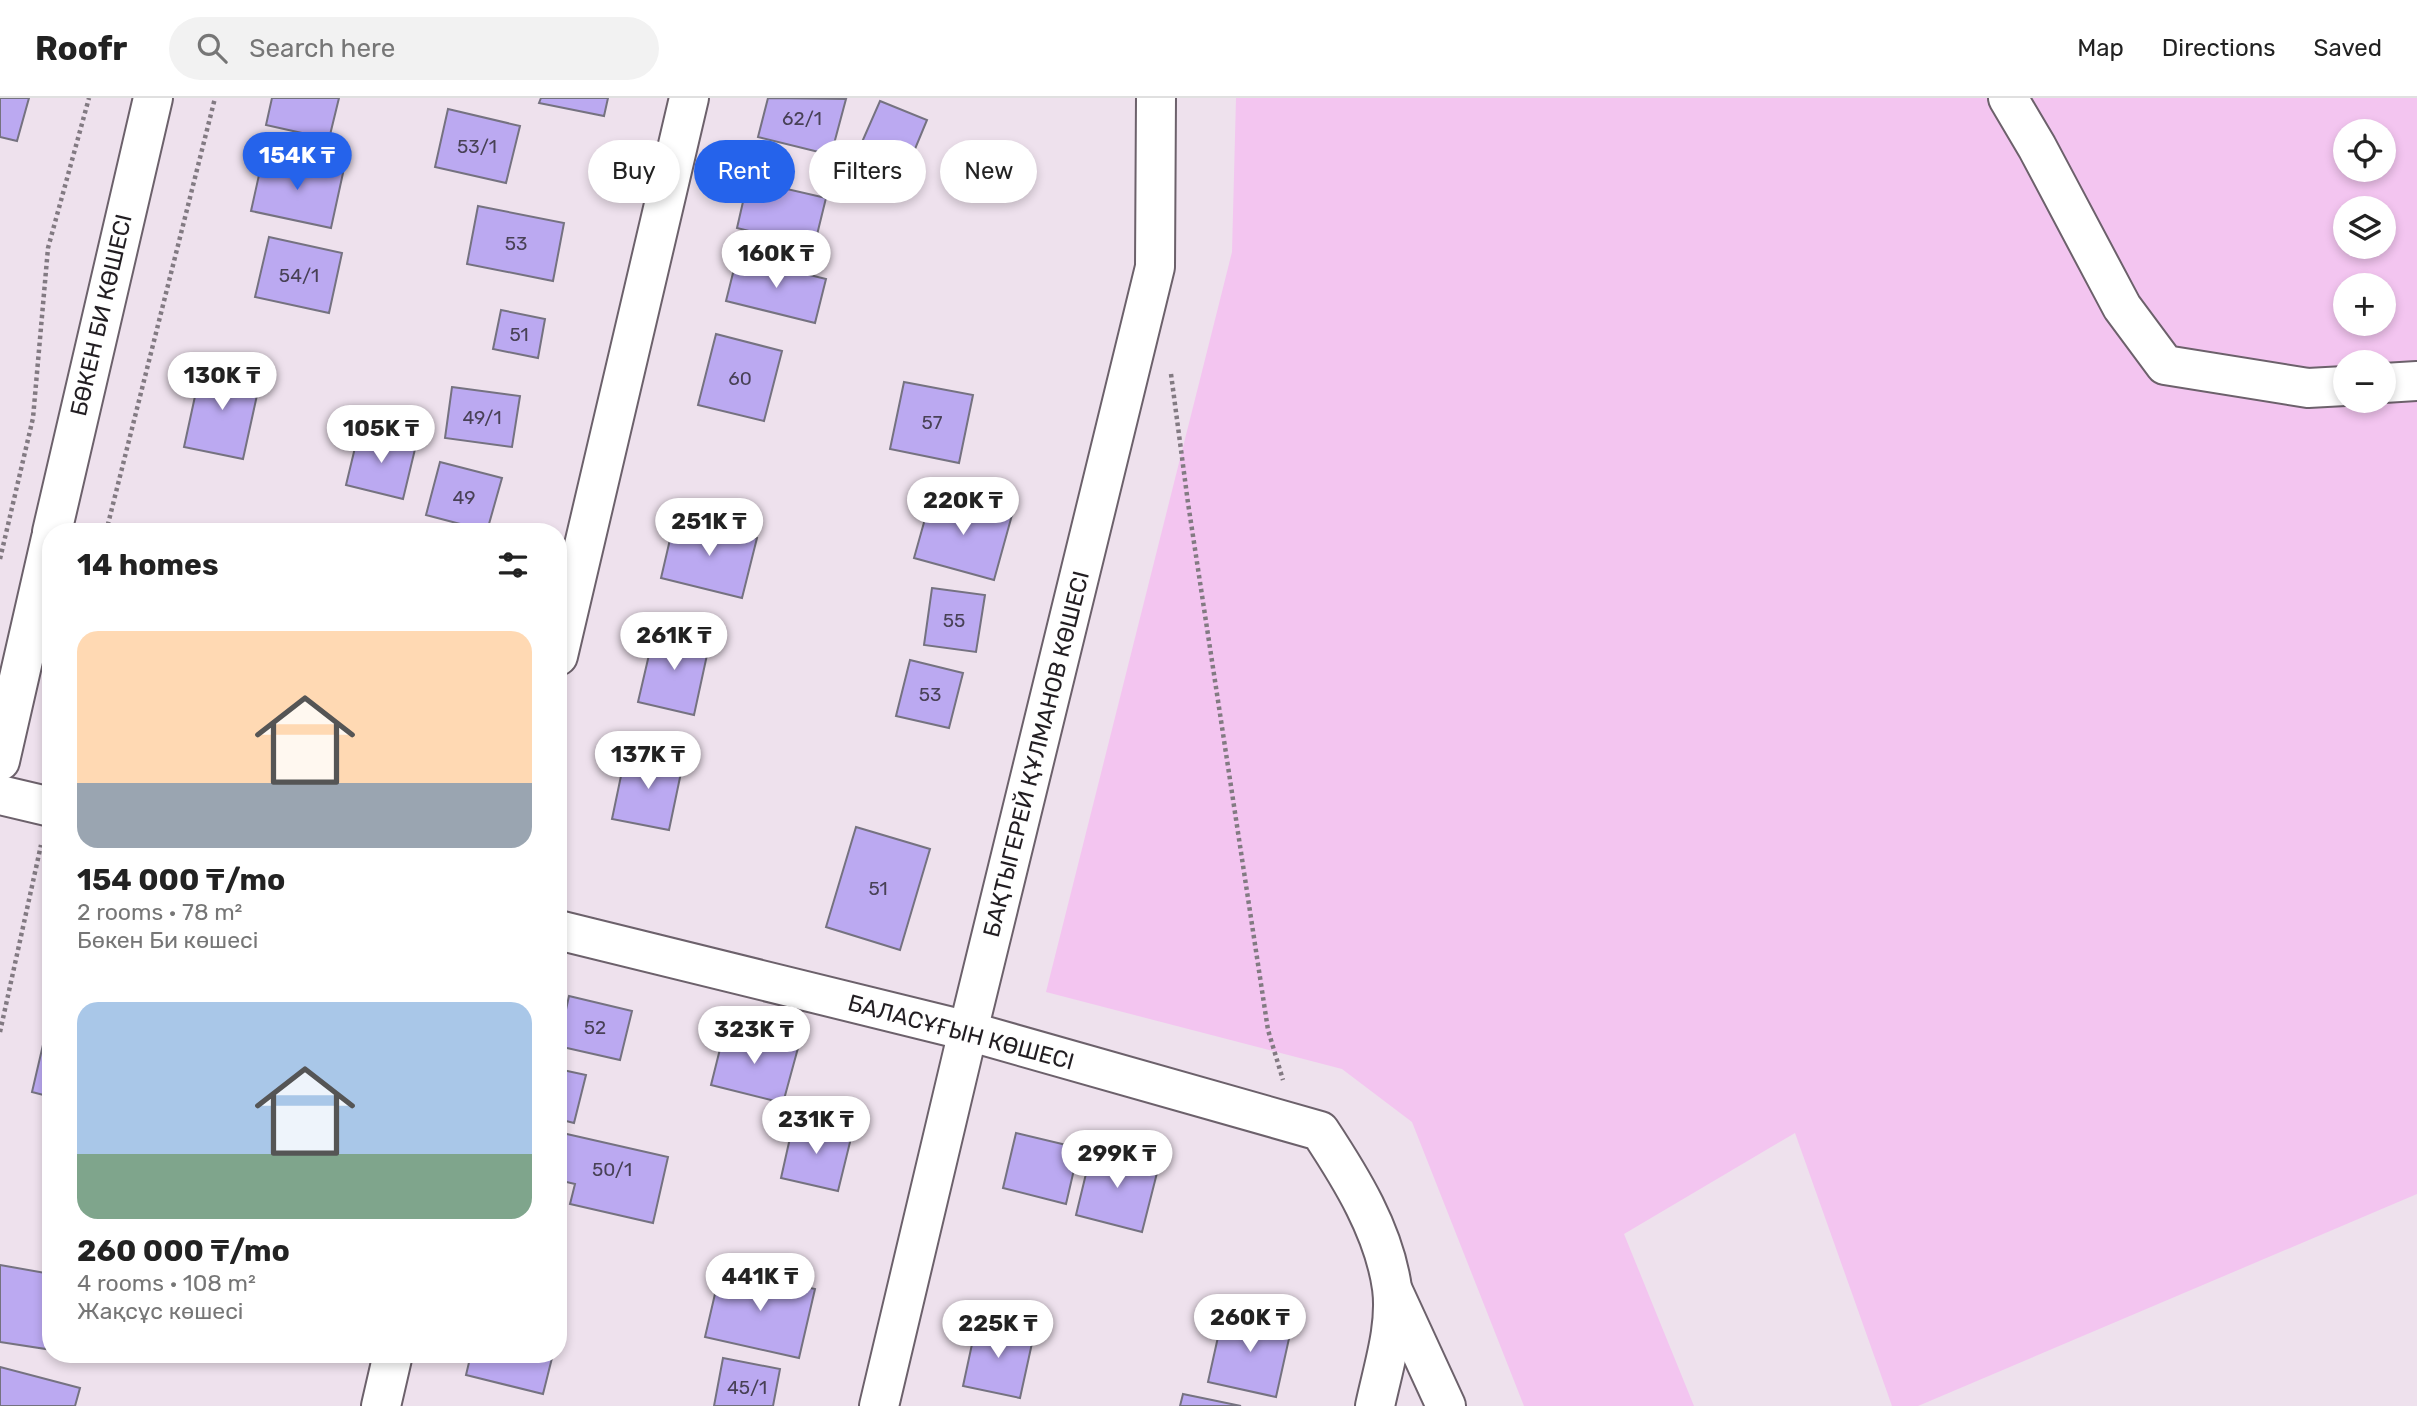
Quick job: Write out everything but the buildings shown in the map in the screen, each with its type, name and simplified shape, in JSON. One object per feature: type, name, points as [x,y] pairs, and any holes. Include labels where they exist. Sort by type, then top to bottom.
[{"type":"street","name":"БӨКЕН БИ КӨШЕСІ","points":[[54,523],[153,98]]},
{"type":"street","points":[[567,618],[689,98]]},
{"type":"street","name":"БАҚТЫГЕРЕЙ ҚҰЛМАНОВ КӨШЕСІ","points":[[879,1406],[1155,267],[1156,98]]},
{"type":"street","points":[[2008,98],[2122,307],[2165,365],[2308,388],[2333,387]]},
{"type":"street","points":[[2396,382],[2417,381]]},
{"type":"street","points":[[0,761],[42,577]]},
{"type":"street","points":[[0,795],[42,806]]},
{"type":"street","name":"БАЛАСҰҒЫН КӨШЕСІ","points":[[567,932],[968,1031],[1320,1132]]},
{"type":"street","points":[[1320,1132],[1352,1180],[1380,1245],[1392,1289],[1446,1406]]},
{"type":"street","points":[[1375,1406],[1391,1336],[1392,1289]]},
{"type":"street","points":[[381,1406],[391,1363]]},
{"type":"path","points":[[0,559],[33,418],[48,248],[89,98]]},
{"type":"path","points":[[108,523],[215,98]]},
{"type":"path","points":[[1171,371],[1188,503],[1268,1030],[1287,1092],[1320,1132]]},
{"type":"path","points":[[0,1032],[42,834]]},
{"type":"shaded area","points":[[1236,98],[2417,98],[2417,1194],[1918,1406],[1892,1406],[1795,1133],[1624,1234],[1694,1406],[1524,1406],[1412,1122],[1342,1069],[1046,992],[1232,252]]}]
